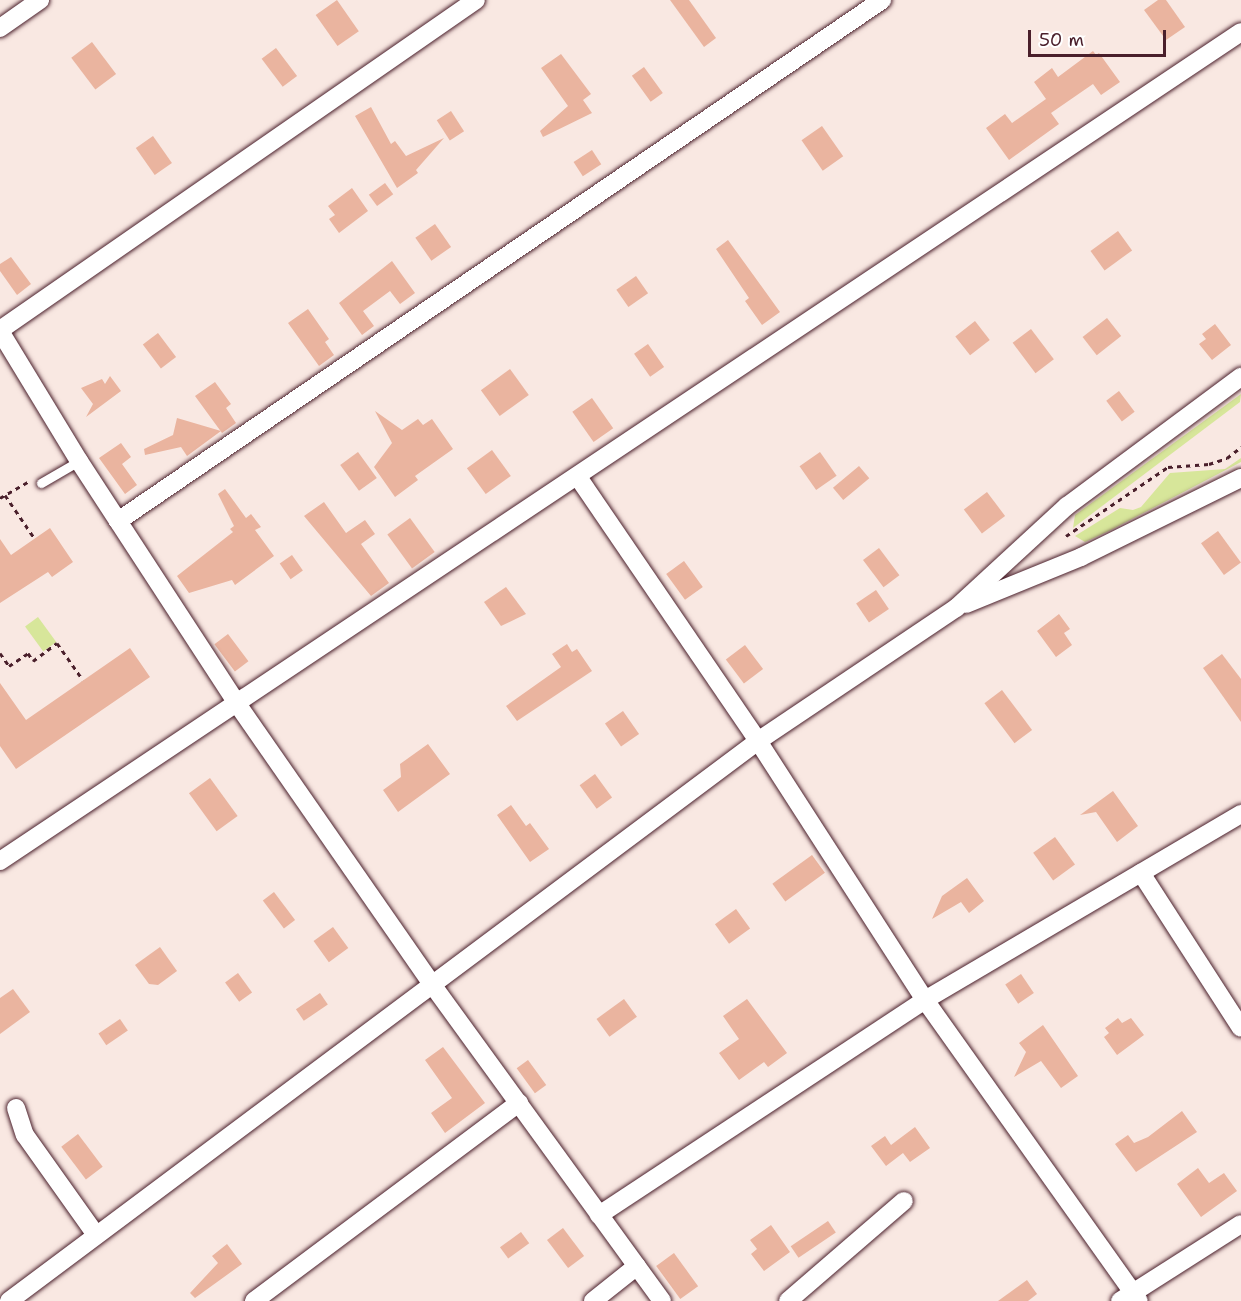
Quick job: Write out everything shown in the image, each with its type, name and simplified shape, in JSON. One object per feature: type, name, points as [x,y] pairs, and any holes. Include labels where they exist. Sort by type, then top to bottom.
[{"type":"street","points":[[0,28],[40,0]]},
{"type":"street","points":[[476,0],[0,331],[79,461],[238,705],[434,987],[662,1301]]},
{"type":"street","points":[[118,521],[882,0]]},
{"type":"street","points":[[0,861],[238,705],[1241,32]]},
{"type":"street","points":[[9,1301],[434,987],[758,741],[956,608],[1054,518],[1241,377]]},
{"type":"street","points":[[578,477],[758,741],[925,1000],[1131,1298],[1241,1224]]},
{"type":"street","points":[[956,608],[1081,557],[1241,478]]},
{"type":"street","points":[[599,1215],[925,1000],[1241,814]]},
{"type":"street","points":[[1141,873],[1241,1028]]},
{"type":"street","points":[[254,1301],[519,1103]]},
{"type":"street","points":[[16,1108],[25,1135],[96,1235]]},
{"type":"street","points":[[788,1301],[904,1201]]},
{"type":"street","points":[[593,1301],[637,1266]]},
{"type":"lane","points":[[41,483],[79,461]]},
{"type":"path","points":[[1066,536],[1168,467],[1209,464],[1227,458],[1241,447]]},
{"type":"path","points":[[0,498],[32,479],[36,485],[41,483]]},
{"type":"path","points":[[5,495],[35,539]]},
{"type":"path","points":[[1054,518],[1081,557]]},
{"type":"path","points":[[0,653],[9,666],[28,653],[33,661],[57,643],[83,680]]},
{"type":"green space","points":[[1241,394],[1240,402],[1073,528],[1075,515]]},
{"type":"green space","points":[[1241,458],[1241,462],[1109,531],[1085,542],[1075,536],[1120,508],[1133,510],[1141,507],[1170,473],[1225,469]]},
{"type":"green space","points":[[38,617],[56,642],[43,651],[25,626]]},
{"type":"building","points":[[337,0],[359,31],[337,46],[316,15]]},
{"type":"building","points":[[670,0],[689,0],[716,38],[704,47]]},
{"type":"building","points":[[1158,0],[1166,0],[1185,27],[1166,40],[1144,10]]},
{"type":"building","points":[[92,42],[116,74],[95,90],[71,58]]},
{"type":"building","points":[[276,48],[297,76],[283,87],[262,59]]},
{"type":"building","points":[[1093,51],[1096,55],[1099,53],[1120,82],[1101,95],[1093,84],[1051,113],[1059,124],[1009,160],[986,128],[1005,114],[1012,123],[1046,99],[1034,82],[1052,68],[1058,77]]},
{"type":"building","points":[[561,54],[591,94],[583,100],[592,113],[543,137],[540,131],[568,106],[541,68]]},
{"type":"building","points":[[644,67],[663,93],[651,102],[632,76]]},
{"type":"building","points":[[371,107],[391,144],[395,141],[406,156],[444,138],[416,170],[418,173],[397,188],[355,116]]},
{"type":"building","points":[[451,111],[464,131],[450,140],[437,120]]},
{"type":"building","points":[[822,126],[843,156],[823,171],[802,140]]},
{"type":"building","points":[[153,136],[172,163],[155,175],[136,148]]},
{"type":"building","points":[[592,150],[601,164],[583,176],[574,162]]},
{"type":"building","points":[[385,183],[393,194],[377,206],[369,195]]},
{"type":"building","points":[[352,188],[368,211],[339,233],[329,219],[335,215],[328,206]]},
{"type":"building","points":[[435,224],[451,247],[431,261],[415,238]]},
{"type":"building","points":[[1118,231],[1132,250],[1105,270],[1090,251]]},
{"type":"building","points":[[728,240],[780,312],[762,325],[745,301],[749,298],[716,249]]},
{"type":"building","points":[[11,257],[31,284],[17,295],[0,271],[0,264]]},
{"type":"building","points":[[392,261],[415,293],[400,304],[390,291],[363,311],[374,326],[362,335],[339,303]]},
{"type":"building","points":[[636,276],[648,293],[628,307],[616,290]]},
{"type":"building","points":[[308,309],[329,339],[325,342],[334,355],[319,366],[288,323]]},
{"type":"building","points":[[1107,318],[1121,336],[1097,355],[1083,337]]},
{"type":"building","points":[[975,321],[990,340],[970,355],[955,336]]},
{"type":"building","points":[[1215,324],[1231,345],[1212,360],[1199,344],[1206,339],[1202,334]]},
{"type":"building","points":[[1031,329],[1054,359],[1036,373],[1013,343]]},
{"type":"building","points":[[158,333],[176,357],[161,368],[143,344]]},
{"type":"building","points":[[648,344],[664,367],[650,377],[634,354]]},
{"type":"building","points":[[510,369],[529,395],[500,416],[481,390]]},
{"type":"building","points":[[110,376],[121,391],[86,417],[93,404],[81,388],[102,379],[105,384]]},
{"type":"building","points":[[215,382],[231,404],[226,408],[236,423],[222,433],[195,396]]},
{"type":"building","points":[[1119,391],[1135,412],[1122,421],[1106,401]]},
{"type":"building","points":[[592,398],[613,428],[594,442],[572,412]]},
{"type":"building","points":[[375,411],[402,430],[418,419],[423,425],[432,419],[453,449],[415,476],[418,480],[395,497],[374,467],[392,443]]},
{"type":"building","points":[[177,418],[221,431],[187,456],[181,447],[145,455],[144,449],[173,435]]},
{"type":"building","points":[[121,443],[131,457],[122,464],[137,485],[125,494],[99,458]]},
{"type":"building","points":[[492,450],[511,476],[486,494],[467,468]]},
{"type":"building","points":[[358,452],[377,478],[359,491],[340,465]]},
{"type":"building","points":[[820,452],[837,476],[816,490],[800,466]]},
{"type":"building","points":[[859,466],[869,478],[843,500],[833,488]]},
{"type":"building","points":[[225,489],[246,518],[251,514],[261,527],[255,530],[274,556],[235,585],[232,580],[189,593],[177,576],[233,532],[230,529],[234,526],[218,494]]},
{"type":"building","points":[[987,492],[1005,516],[982,533],[964,509]]},
{"type":"building","points":[[324,502],[346,533],[365,520],[375,534],[361,544],[389,583],[371,596],[304,516]]},
{"type":"building","points":[[410,518],[435,552],[412,568],[387,534]]},
{"type":"building","points":[[50,528],[73,562],[52,577],[48,572],[0,603],[0,539],[11,555]]},
{"type":"building","points":[[1218,531],[1241,563],[1224,575],[1201,543]]},
{"type":"building","points":[[879,548],[899,575],[883,587],[863,560]]},
{"type":"building","points":[[292,555],[303,571],[291,579],[280,564]]},
{"type":"building","points":[[684,561],[703,587],[685,600],[666,574]]},
{"type":"building","points":[[506,587],[526,614],[501,626],[484,602]]},
{"type":"building","points":[[876,590],[889,609],[869,622],[856,603]]},
{"type":"building","points":[[1059,614],[1070,629],[1064,633],[1072,645],[1056,657],[1037,631]]},
{"type":"building","points":[[228,634],[248,661],[235,671],[214,644]]},
{"type":"building","points":[[567,644],[572,652],[577,649],[592,671],[517,721],[506,706],[561,667],[552,654]]},
{"type":"building","points":[[745,645],[763,669],[744,683],[726,659]]},
{"type":"building","points":[[130,648],[150,677],[16,769],[0,746],[0,683],[26,720]]},
{"type":"building","points":[[1222,654],[1241,679],[1241,722],[1203,668]]},
{"type":"building","points":[[1002,690],[1032,730],[1015,743],[984,703]]},
{"type":"building","points":[[623,711],[639,734],[621,747],[605,724]]},
{"type":"building","points":[[428,744],[450,774],[398,812],[383,790],[401,777],[400,764]]},
{"type":"building","points":[[595,774],[612,797],[597,809],[580,785]]},
{"type":"building","points":[[210,778],[238,816],[217,831],[189,793]]},
{"type":"building","points":[[1113,791],[1138,826],[1117,842],[1096,812],[1080,815]]},
{"type":"building","points":[[511,805],[526,826],[530,823],[549,849],[530,862],[497,815]]},
{"type":"building","points":[[1055,837],[1075,865],[1053,880],[1033,853]]},
{"type":"building","points":[[812,855],[825,873],[785,902],[772,884]]},
{"type":"building","points":[[967,878],[984,901],[969,913],[961,902],[932,919],[942,896]]},
{"type":"building","points":[[274,892],[295,920],[284,928],[263,900]]},
{"type":"building","points":[[736,909],[750,928],[729,944],[715,924]]},
{"type":"building","points":[[333,927],[348,948],[329,962],[314,941]]},
{"type":"building","points":[[160,947],[177,971],[158,985],[149,984],[135,965]]},
{"type":"building","points":[[238,973],[252,992],[239,1002],[225,982]]},
{"type":"building","points":[[1021,974],[1034,993],[1018,1004],[1005,985]]},
{"type":"building","points":[[13,989],[30,1012],[0,1034],[0,998]]},
{"type":"building","points":[[320,993],[328,1005],[304,1021],[296,1009]]},
{"type":"building","points":[[624,999],[637,1017],[609,1037],[596,1019]]},
{"type":"building","points":[[747,999],[787,1053],[768,1067],[764,1062],[739,1080],[719,1053],[739,1039],[723,1016]]},
{"type":"building","points":[[1118,1018],[1122,1023],[1131,1018],[1144,1035],[1117,1055],[1104,1037],[1109,1033],[1105,1028]]},
{"type":"building","points":[[120,1019],[128,1031],[106,1045],[98,1034]]},
{"type":"building","points":[[1043,1025],[1078,1076],[1061,1088],[1041,1061],[1014,1077],[1026,1052],[1019,1043]]},
{"type":"building","points":[[443,1047],[485,1103],[445,1133],[431,1113],[452,1098],[425,1060]]},
{"type":"building","points":[[528,1060],[546,1085],[535,1093],[517,1068]]},
{"type":"building","points":[[1182,1111],[1197,1132],[1136,1172],[1115,1144],[1128,1135],[1134,1143],[1148,1137]]},
{"type":"building","points":[[915,1127],[930,1148],[910,1162],[903,1153],[886,1166],[871,1146],[885,1136],[891,1145]]},
{"type":"building","points":[[78,1134],[103,1167],[86,1179],[61,1147]]},
{"type":"building","points":[[1198,1168],[1209,1183],[1224,1173],[1237,1191],[1201,1217],[1177,1184]]},
{"type":"building","points":[[828,1221],[836,1233],[799,1258],[791,1246]]},
{"type":"building","points":[[771,1225],[790,1252],[764,1271],[751,1254],[757,1249],[750,1240]]},
{"type":"building","points":[[563,1228],[584,1256],[568,1268],[547,1240]]},
{"type":"building","points":[[521,1232],[529,1243],[508,1259],[500,1247]]},
{"type":"building","points":[[227,1244],[242,1264],[195,1298],[190,1293],[218,1263],[212,1256]]},
{"type":"building","points":[[674,1253],[698,1286],[680,1299],[656,1266]]},
{"type":"building","points":[[1027,1280],[1037,1294],[1028,1301],[998,1301]]}]
